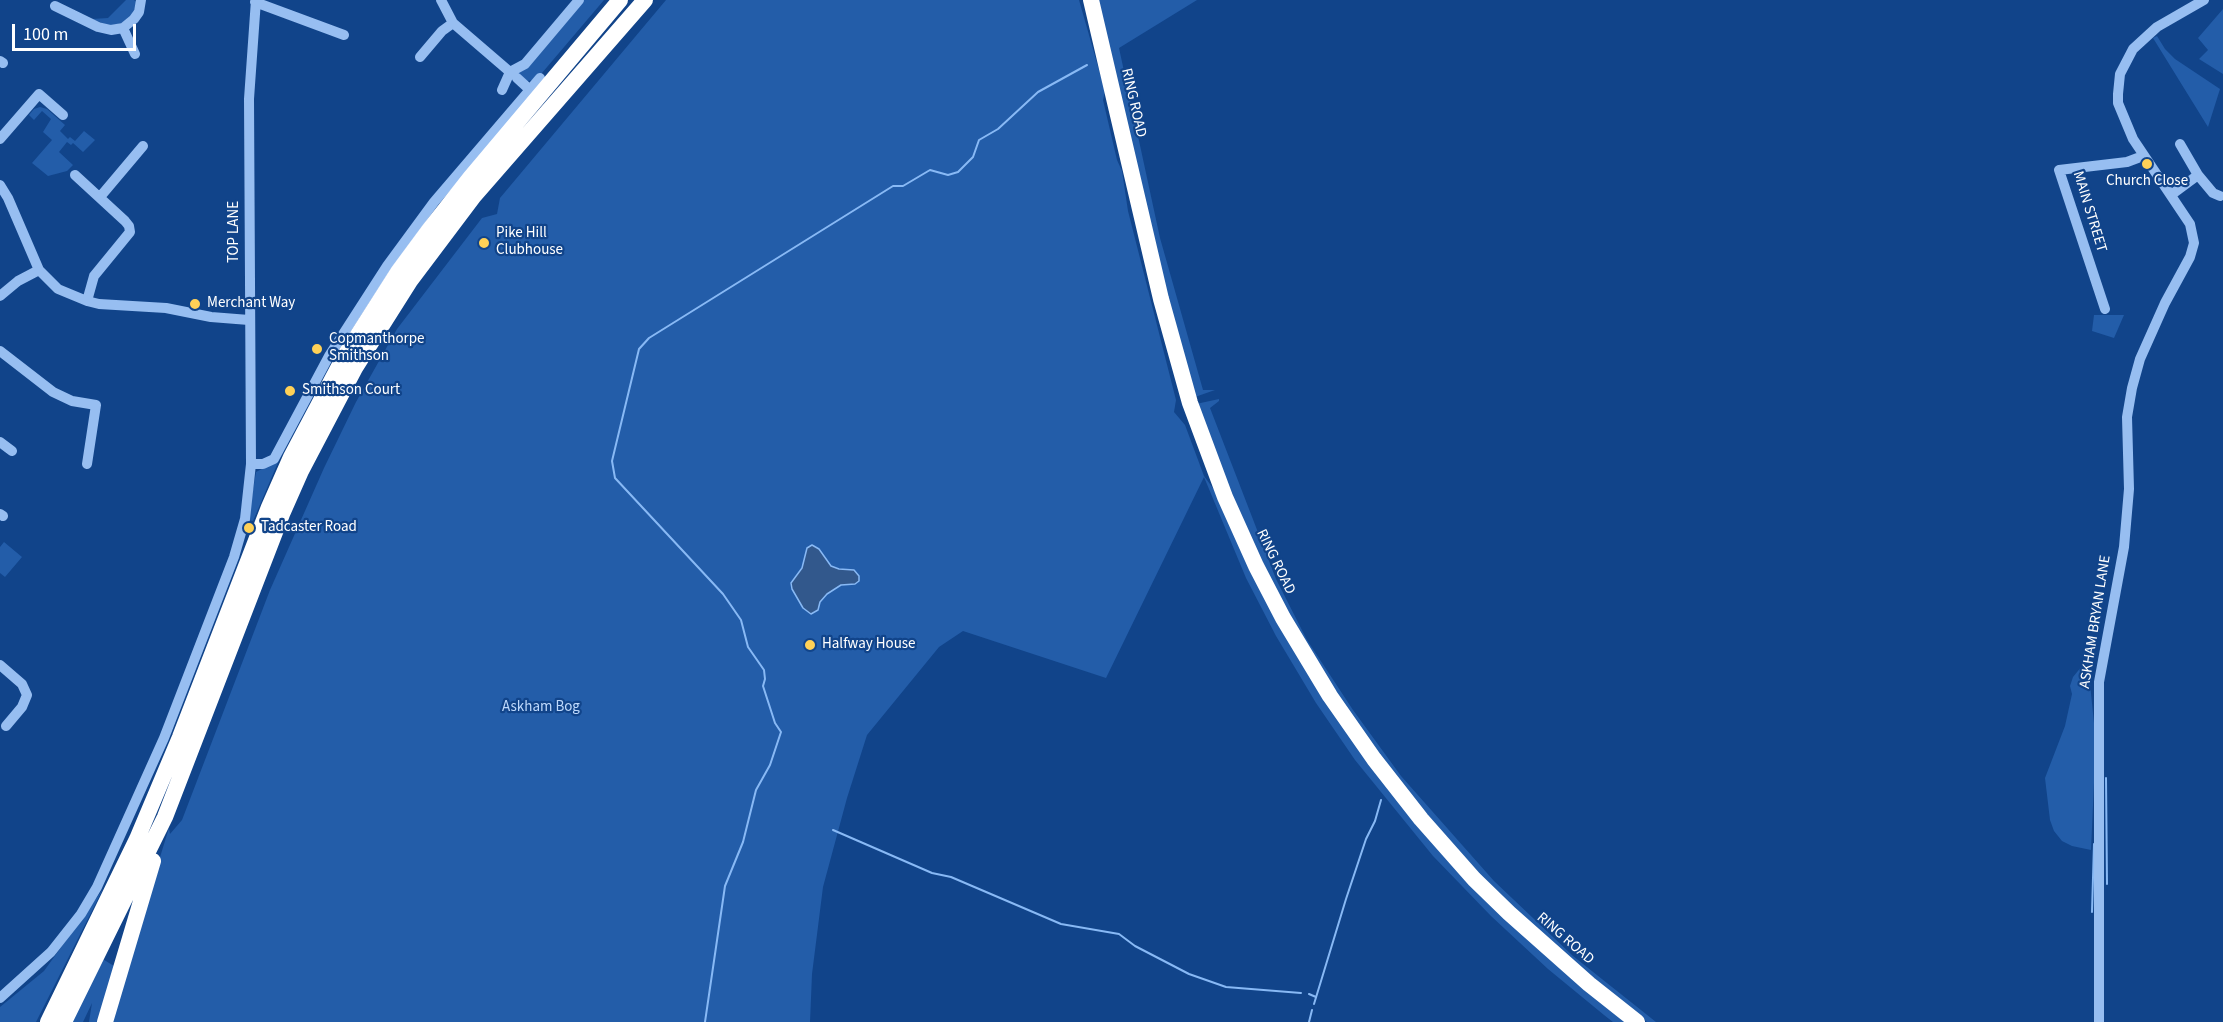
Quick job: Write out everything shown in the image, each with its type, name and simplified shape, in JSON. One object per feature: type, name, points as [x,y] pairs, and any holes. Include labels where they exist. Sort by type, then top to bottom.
[{"type":"highway","points":[[48,1022],[137,839],[291,457],[340,365],[370,314],[429,230],[500,141],[620,0]]},
{"type":"highway","points":[[105,1022],[165,817],[282,514],[301,471],[355,368],[410,281],[474,196],[645,0]]},
{"type":"highway","name":"RING ROAD","points":[[1091,0],[1161,299],[1190,403],[1225,497],[1256,566],[1283,618],[1330,696],[1374,759],[1421,819],[1474,879],[1509,914],[1589,984],[1637,1022]]},
{"type":"highway","points":[[64,1022],[165,817]]},
{"type":"street","points":[[54,6],[98,27],[111,30],[123,28],[134,20],[139,12],[141,0]]},
{"type":"street","points":[[441,0],[453,23],[530,89]]},
{"type":"street","points":[[502,90],[579,0]]},
{"type":"street","points":[[2198,175],[2171,195],[2143,156],[2125,124],[2118,104],[2121,74],[2133,49],[2170,19],[2204,0]]},
{"type":"street","points":[[255,1],[341,30]]},
{"type":"street","name":"TOP LANE","points":[[251,464],[249,99],[255,1]]},
{"type":"street","points":[[420,57],[453,23]]},
{"type":"street","points":[[123,28],[135,54]]},
{"type":"street","points":[[0,998],[35,968],[61,940],[90,900],[115,850],[164,738],[234,557],[245,519],[251,464],[263,464],[274,459],[329,356],[372,287],[434,202],[540,78]]},
{"type":"street","points":[[0,139],[39,94],[63,115]]},
{"type":"street","points":[[2180,144],[2198,175],[2213,193],[2220,196]]},
{"type":"street","points":[[100,197],[143,146]]},
{"type":"street","name":"MAIN STREET","points":[[2105,309],[2059,170],[2127,162],[2143,156]]},
{"type":"street","points":[[75,175],[125,221],[130,232],[94,276],[87,301]]},
{"type":"street","points":[[0,186],[8,198],[39,270],[58,289],[87,301],[166,308],[211,317],[249,320]]},
{"type":"street","name":"ASKHAM BRYAN LANE","points":[[2099,1022],[2099,682],[2124,547],[2129,489],[2127,417],[2132,388],[2140,359],[2194,243],[2190,224],[2171,195]]},
{"type":"street","points":[[0,296],[18,281],[39,270]]},
{"type":"street","points":[[0,351],[64,398],[102,407],[87,464]]},
{"type":"street","points":[[0,442],[12,452]]},
{"type":"street","points":[[0,665],[22,684],[27,695],[22,707],[6,726]]},
{"type":"green space","points":[[126,0],[134,0],[138,3],[129,21],[110,26],[92,19],[108,18]]},
{"type":"green space","points":[[583,0],[604,0],[536,80],[526,81],[517,72]]},
{"type":"green space","name":"Askham Bog","points":[[666,0],[1079,0],[1105,91],[1103,100],[1117,160],[1122,171],[1128,211],[1176,400],[1174,412],[1185,425],[1204,476],[1215,491],[1247,559],[1427,833],[1629,1022],[1613,1022],[1548,969],[1491,916],[1433,856],[1355,760],[1316,703],[1276,636],[1246,578],[1204,477],[1106,678],[963,631],[939,647],[867,735],[823,887],[812,974],[810,1022],[109,1022],[169,828],[170,834],[182,820],[270,590],[356,402],[397,329],[482,218],[497,214],[500,198]]},
{"type":"green space","points":[[1098,0],[1197,0],[1119,48],[1160,238],[1203,390],[1215,390],[1195,397],[1157,259]]},
{"type":"green space","points":[[2223,9],[2223,74],[2199,59],[2208,50],[2198,38]]},
{"type":"green space","points":[[2157,36],[2175,59],[2220,89],[2208,127],[2153,38]]},
{"type":"green space","points":[[40,107],[47,109],[65,125],[60,131],[68,139],[70,137],[75,141],[84,131],[95,140],[83,152],[73,143],[71,145],[67,142],[59,152],[73,165],[67,171],[48,176],[32,163],[52,140],[43,132],[51,119],[42,111],[34,120],[29,115],[34,109]]},
{"type":"green space","points":[[2094,315],[2124,315],[2114,338],[2092,331]]},
{"type":"green space","points":[[1219,399],[1210,408],[1276,579],[1307,640],[1353,710],[1401,776],[1494,881],[1573,956],[1656,1022],[1647,1022],[1570,960],[1489,886],[1396,779],[1349,712],[1304,642],[1265,571],[1225,480],[1196,404]]},
{"type":"green space","points":[[279,460],[253,521],[248,520],[256,472]]},
{"type":"green space","points":[[4,542],[22,557],[5,577],[0,573],[0,547]]},
{"type":"green space","points":[[2088,664],[2094,723],[2091,850],[2072,846],[2062,841],[2054,831],[2050,820],[2045,778],[2065,726],[2073,677],[2082,666]]},
{"type":"green space","points":[[103,889],[36,1022],[0,1022],[0,1007],[44,971]]},
{"type":"green space","points":[[101,958],[114,966],[99,1022],[89,1022],[92,1003],[83,1022],[69,1022]]},
{"type":"shaded area","points":[[812,545],[819,549],[831,566],[854,570],[859,576],[859,581],[855,584],[841,585],[827,594],[820,602],[818,610],[811,614],[803,608],[791,583],[802,568],[807,548]]},
{"type":"waterway","points":[[705,1022],[725,886],[743,842],[756,790],[770,765],[781,732],[775,723],[763,686],[764,670],[748,647],[741,620],[723,594],[615,478],[612,461],[639,349],[649,338],[893,186],[903,186],[930,170],[948,175],[958,172],[973,157],[979,140],[998,129],[1038,92],[1087,65]]},
{"type":"waterway","points":[[2106,778],[2107,884]]},
{"type":"waterway","points":[[1314,1004],[1346,899],[1381,800]]},
{"type":"waterway","points":[[833,830],[932,873],[951,877],[1061,924],[1119,934],[1135,946],[1189,974],[1226,987],[1301,993]]},
{"type":"waterway","points":[[2092,912],[2094,844]]},
{"type":"waterway","points":[[1309,994],[1316,997]]},
{"type":"waterway","points":[[1309,1022],[1312,1010]]},
{"type":"place","name":"Church Close","points":[[2147,164]]},
{"type":"place","name":"Pike Hill Clubhouse","points":[[484,243]]},
{"type":"place","name":"Merchant Way","points":[[195,304]]},
{"type":"place","name":"Copmanthorpe Smithson","points":[[317,349]]},
{"type":"place","name":"Smithson Court","points":[[290,391]]},
{"type":"place","name":"Tadcaster Road","points":[[249,528]]},
{"type":"place","name":"Halfway House","points":[[810,645]]}]
